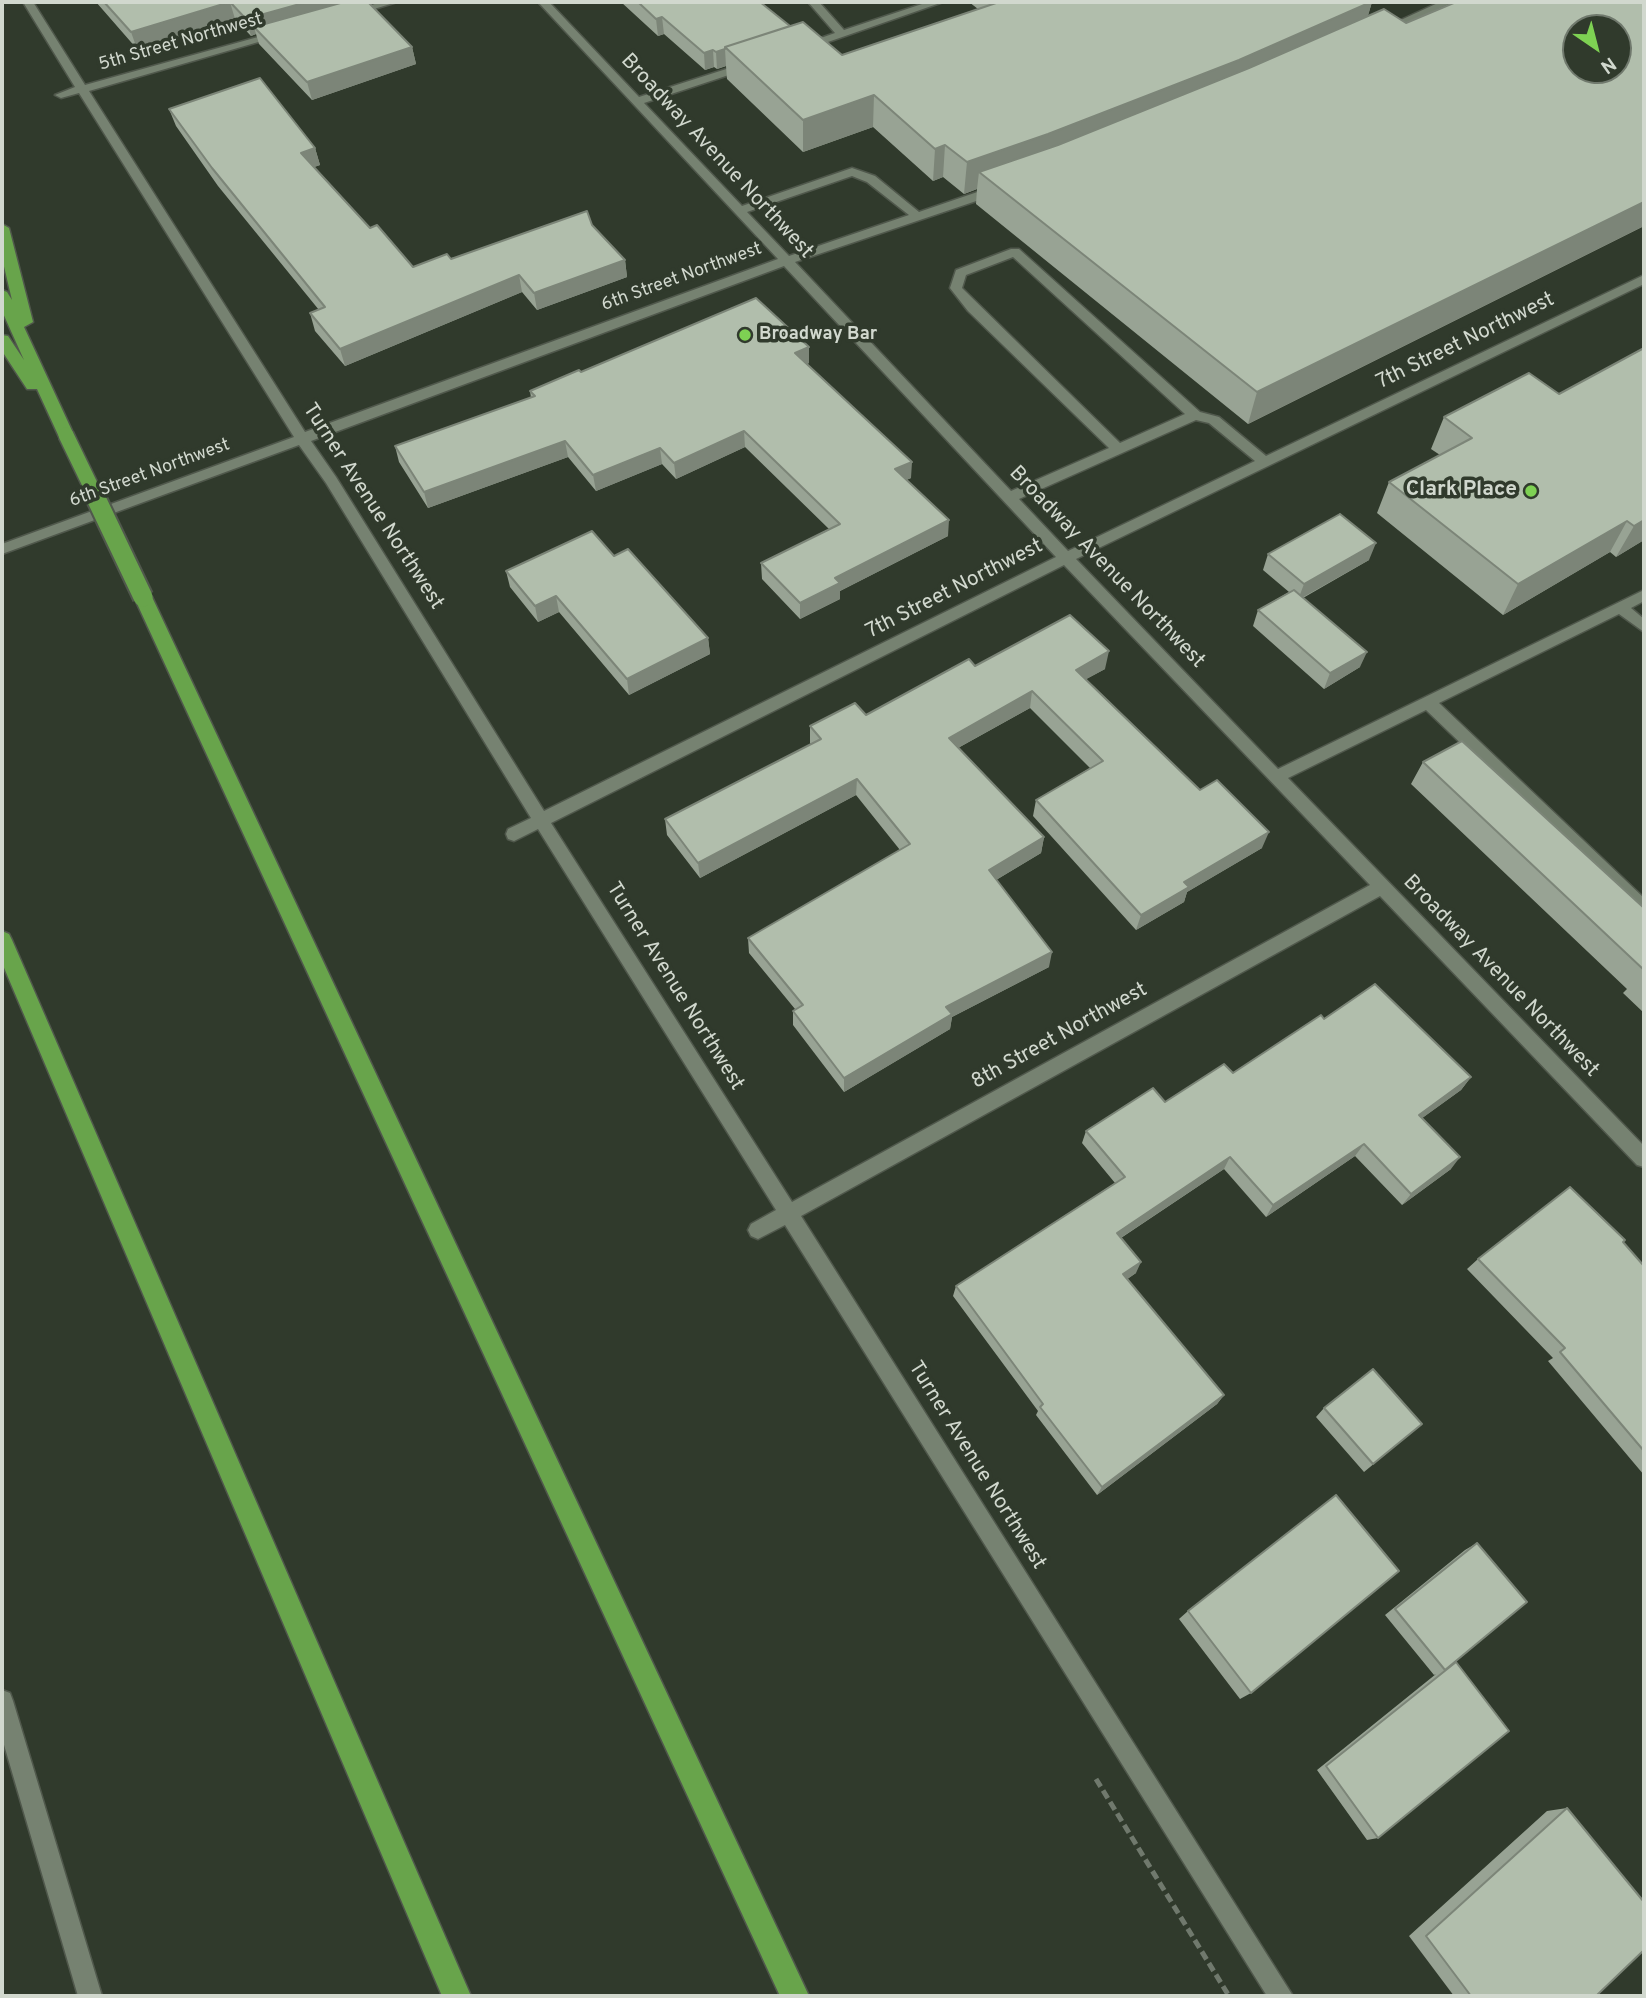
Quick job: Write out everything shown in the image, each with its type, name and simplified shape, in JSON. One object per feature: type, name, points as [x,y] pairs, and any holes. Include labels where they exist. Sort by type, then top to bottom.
[{"type":"highway","points":[[2,228],[35,365]]},
{"type":"highway","points":[[2,295],[795,1996]]},
{"type":"highway","points":[[2,340],[63,429]]},
{"type":"highway","points":[[2,940],[457,1996]]},
{"type":"street","name":"Turner Avenue Northwest","points":[[28,2],[331,480],[541,820],[1281,1996]]},
{"type":"street","points":[[340,16],[392,2]]},
{"type":"street","name":"Broadway Avenue Northwest","points":[[543,2],[1066,558],[1644,1159]]},
{"type":"street","points":[[813,2],[843,35]]},
{"type":"street","points":[[790,52],[938,2]]},
{"type":"street","points":[[1377,34],[1448,2]]},
{"type":"street","name":"5th Street Northwest","points":[[61,95],[289,31]]},
{"type":"street","points":[[636,102],[764,61]]},
{"type":"street","points":[[738,211],[852,172],[871,179],[917,216]]},
{"type":"street","name":"6th Street Northwest","points":[[2,549],[785,261],[1009,185]]},
{"type":"street","points":[[1118,449],[973,308],[956,288],[960,273],[1015,252],[1195,415],[1214,420],[1265,462]]},
{"type":"street","name":"7th Street Northwest","points":[[514,834],[1066,558],[1644,279]]},
{"type":"street","points":[[1009,498],[1195,415]]},
{"type":"street","points":[[1278,776],[1644,595]]},
{"type":"street","points":[[1620,606],[1644,628]]},
{"type":"street","points":[[1428,702],[1644,908]]},
{"type":"street","name":"8th Street Northwest","points":[[758,1230],[1384,886]]},
{"type":"street","points":[[4,1717],[90,1996]]},
{"type":"building","points":[[104,2],[230,2],[131,32]]},
{"type":"building","points":[[230,2],[307,2],[246,19]]},
{"type":"building","points":[[344,2],[368,2],[412,47],[307,82],[254,27]]},
{"type":"building","points":[[638,2],[760,2],[790,26],[716,52],[713,50],[704,53],[662,17],[656,19]]},
{"type":"building","points":[[999,2],[1371,2],[1239,60],[1048,134],[967,162],[945,145],[935,149],[874,95],[803,120],[725,47],[803,22],[842,55]]},
{"type":"building","points":[[1456,2],[1644,2],[1644,202],[1257,392],[979,172],[1058,145],[1249,68],[1384,9],[1406,23]]},
{"type":"building","points":[[260,78],[315,148],[301,153],[370,228],[377,225],[413,267],[447,254],[451,259],[587,211],[592,225],[625,260],[534,293],[519,275],[340,349],[310,313],[325,307],[212,168],[169,109]]},
{"type":"building","points":[[756,298],[809,347],[795,353],[912,462],[895,469],[949,520],[835,578],[840,583],[800,603],[761,563],[840,524],[744,431],[674,463],[660,448],[593,475],[565,441],[424,492],[395,446],[535,396],[530,391]]},
{"type":"building","name":"Clark Place","points":[[1644,348],[1644,520],[1634,526],[1627,521],[1518,584],[1389,482],[1472,438],[1444,417],[1529,373],[1559,394]]},
{"type":"building","points":[[1340,514],[1376,543],[1304,584],[1268,554]]},
{"type":"building","points":[[592,531],[614,556],[628,549],[708,638],[627,679],[556,596],[535,606],[506,571]]},
{"type":"building","points":[[1294,590],[1367,652],[1330,673],[1258,610]]},
{"type":"building","points":[[1070,615],[1109,651],[1076,670],[1200,790],[1217,780],[1269,832],[1184,882],[1189,887],[1141,915],[1036,800],[1103,761],[1032,691],[949,738],[1044,837],[989,870],[1052,952],[946,1007],[952,1014],[844,1078],[793,1011],[803,1005],[748,938],[910,844],[857,779],[698,863],[665,819],[821,739],[810,726],[855,703],[866,715],[969,659],[975,666]]},
{"type":"building","points":[[1462,741],[1644,908],[1644,970],[1423,762]]},
{"type":"building","points":[[1375,984],[1471,1077],[1419,1115],[1460,1157],[1411,1194],[1364,1144],[1273,1205],[1230,1157],[1117,1233],[1141,1262],[1123,1274],[1224,1395],[1102,1487],[1040,1407],[1043,1404],[956,1286],[1125,1177],[1086,1131],[1153,1088],[1165,1102],[1224,1064],[1233,1073],[1321,1015],[1324,1019]]},
{"type":"building","points":[[1570,1187],[1625,1240],[1623,1242],[1644,1266],[1644,1451],[1560,1352],[1565,1348],[1478,1259]]},
{"type":"building","points":[[1373,1369],[1422,1424],[1373,1464],[1324,1408]]},
{"type":"building","points":[[1336,1495],[1399,1571],[1251,1693],[1188,1611]]},
{"type":"building","points":[[1477,1543],[1527,1602],[1445,1670],[1395,1609]]},
{"type":"building","points":[[1456,1662],[1509,1731],[1378,1838],[1326,1766]]},
{"type":"building","points":[[1567,1808],[1644,1902],[1644,1950],[1596,1996],[1471,1996],[1426,1936]]},
{"type":"place","name":"Broadway Bar","points":[[745,335]]},
{"type":"place","name":"Clark Place","points":[[1531,491]]}]
